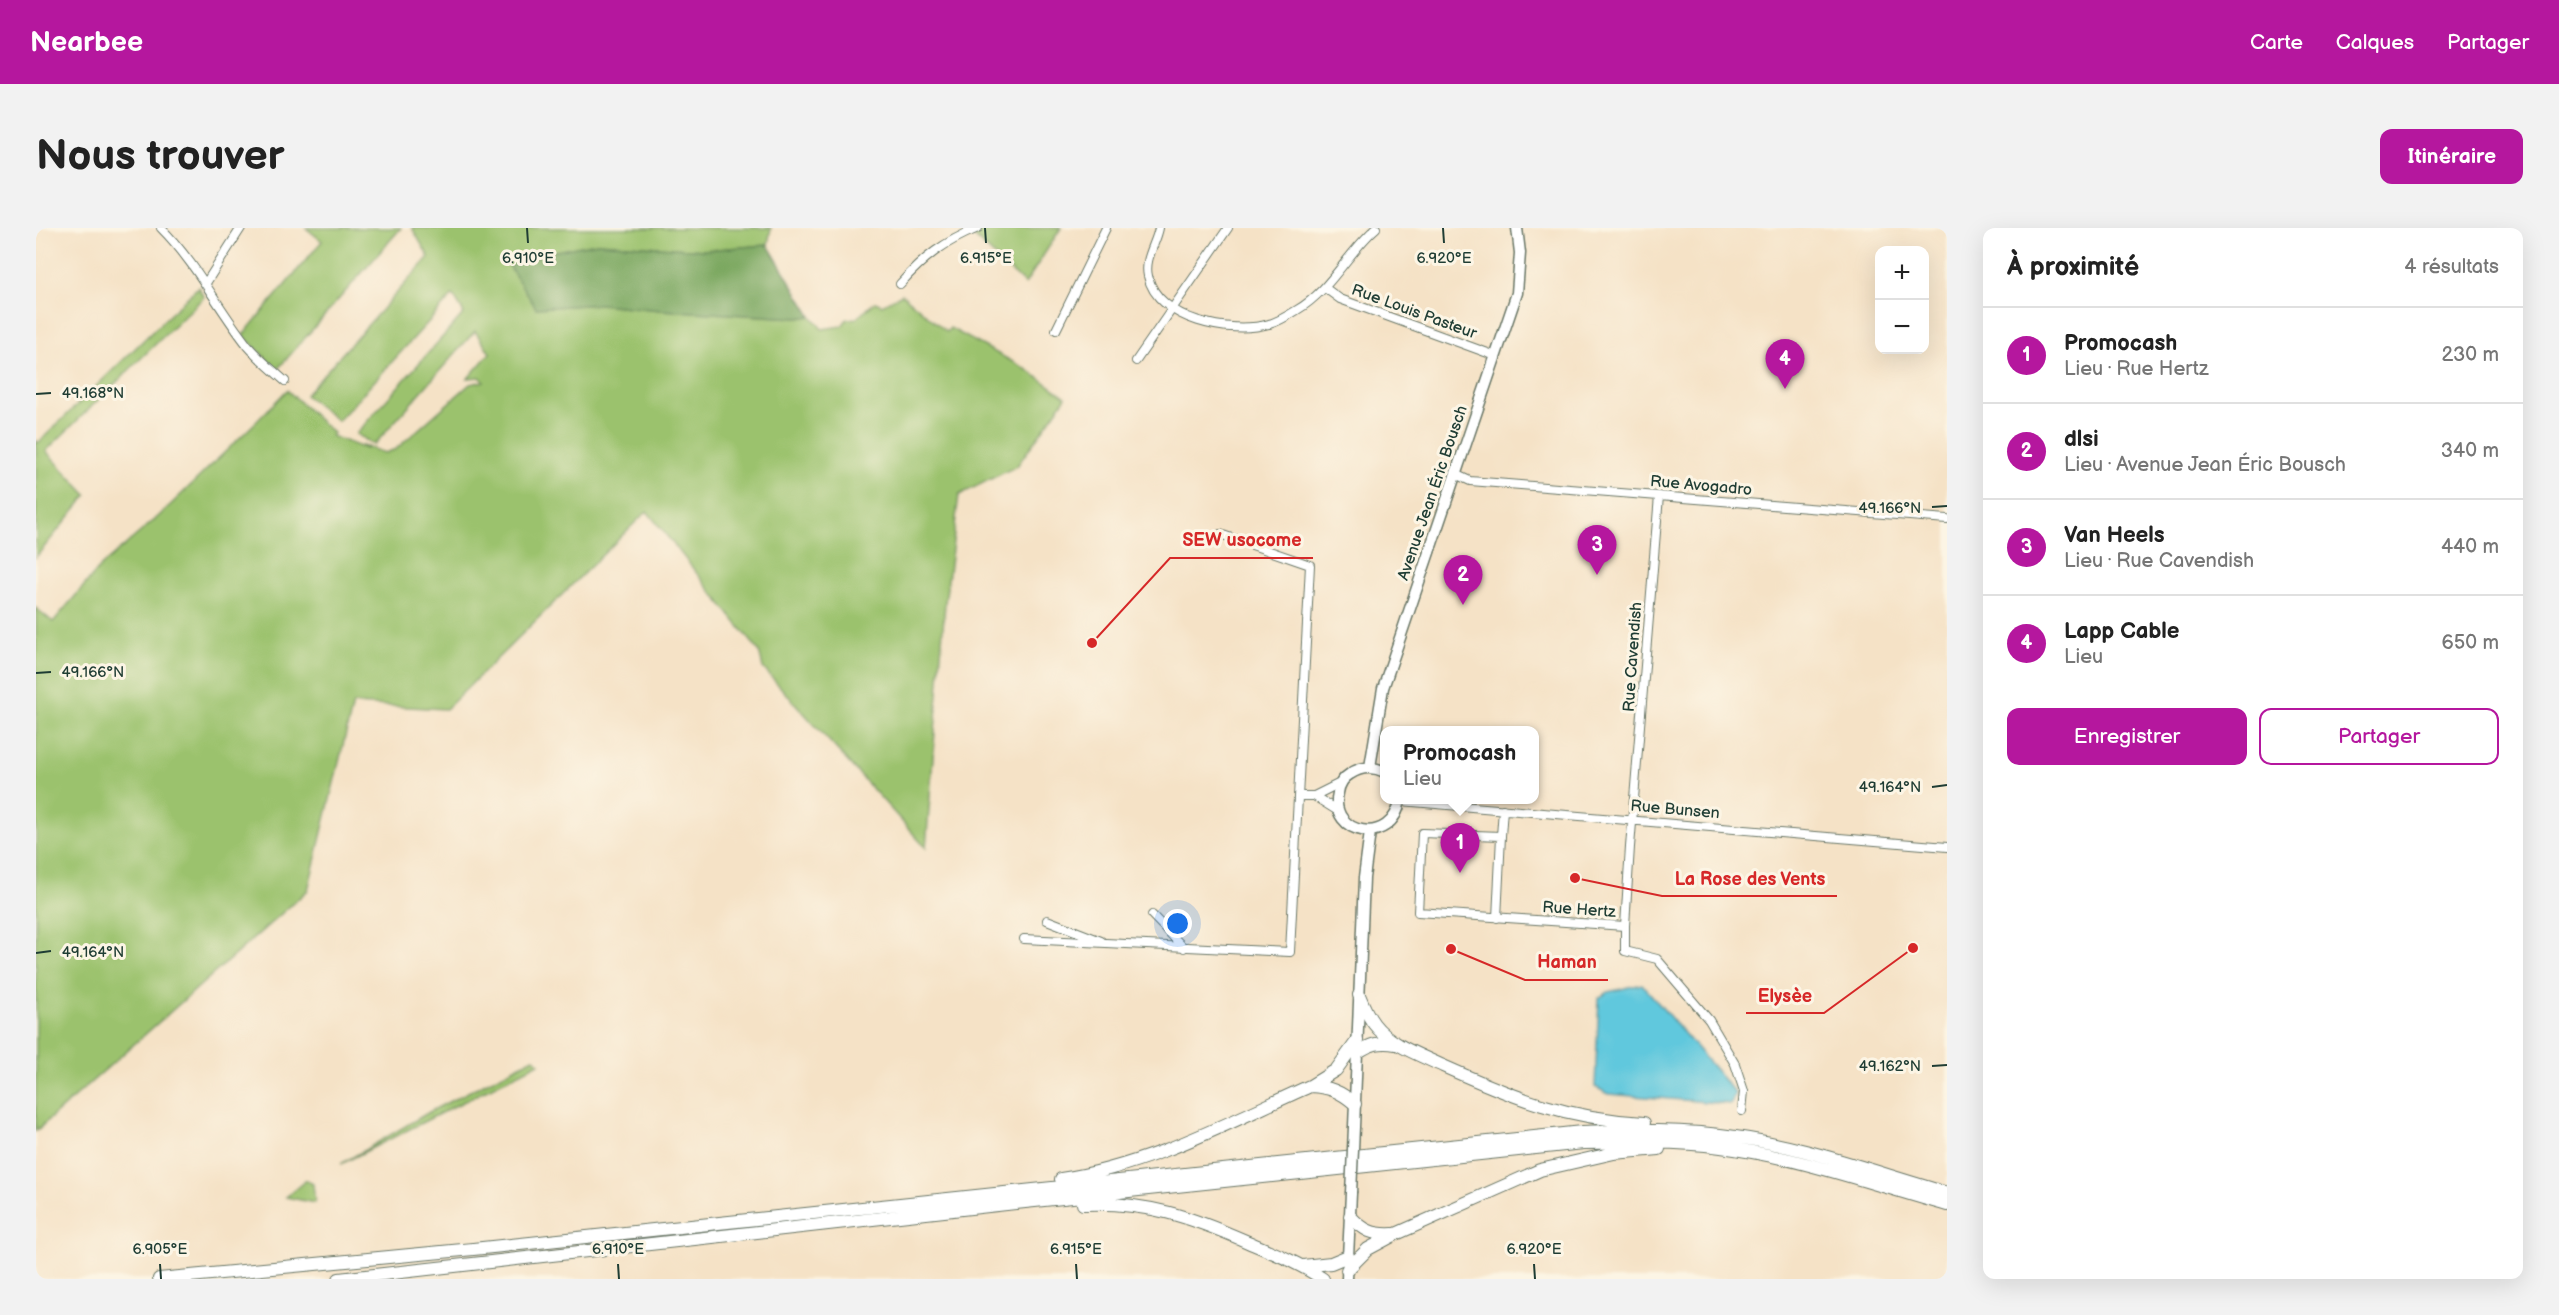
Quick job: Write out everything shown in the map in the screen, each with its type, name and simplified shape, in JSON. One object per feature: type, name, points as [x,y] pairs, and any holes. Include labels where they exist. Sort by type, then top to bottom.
[{"type":"highway","points":[[1359,995],[1373,1023],[1397,1044],[1504,1093],[1553,1110],[1600,1120],[1684,1126],[1721,1141],[1947,1205]]},
{"type":"highway","points":[[965,1197],[1019,1185],[1090,1175],[1139,1162],[1310,1086],[1336,1070],[1357,1047],[1376,1043],[1397,1044]]},
{"type":"highway","points":[[1310,1086],[1326,1087],[1341,1092],[1355,1104]]},
{"type":"highway","points":[[159,1279],[1582,1132],[1642,1130],[1807,1152],[1947,1193]]},
{"type":"highway","points":[[339,1279],[1025,1202],[1584,1143],[1721,1141]]},
{"type":"highway","points":[[1347,1275],[1368,1249],[1396,1234],[1539,1170],[1614,1153],[1656,1149],[1691,1150],[1721,1141]]},
{"type":"highway","points":[[1025,1202],[1060,1205],[1113,1202],[1154,1207],[1195,1219],[1302,1266],[1323,1279]]},
{"type":"highway","points":[[1350,1216],[1363,1230],[1377,1235],[1396,1234]]},
{"type":"highway","points":[[1302,1266],[1331,1263],[1348,1256]]},
{"type":"main road","name":"Avenue Jean Éric Bousch","points":[[1370,767],[1383,688],[1517,293],[1520,253],[1516,228]]},
{"type":"main road","points":[[1380,770],[1370,767],[1359,768],[1347,775],[1336,799],[1338,811],[1344,820],[1355,829],[1370,832],[1383,828],[1391,822],[1398,812],[1399,804]]},
{"type":"main road","points":[[1347,1275],[1364,878],[1370,832]]},
{"type":"street","points":[[161,228],[206,283],[217,303],[250,348],[285,381]]},
{"type":"street","points":[[206,283],[241,228]]},
{"type":"street","points":[[900,285],[922,259],[959,236],[978,228]]},
{"type":"street","points":[[1056,330],[1106,228]]},
{"type":"street","points":[[1159,228],[1149,257],[1147,274],[1152,291],[1172,309],[1193,320],[1232,327],[1269,324],[1298,310],[1325,288],[1376,228]]},
{"type":"street","points":[[1136,361],[1228,228]]},
{"type":"street","name":"Rue Louis Pasteur","points":[[1325,288],[1340,299],[1496,356]]},
{"type":"street","name":"Rue Avogadro","points":[[1455,474],[1470,481],[1947,519]]},
{"type":"street","name":"Rue Cavendish","points":[[1633,820],[1659,496]]},
{"type":"street","points":[[1024,939],[1290,952],[1310,565],[1220,534]]},
{"type":"street","points":[[1299,796],[1314,796],[1342,782]]},
{"type":"street","points":[[1314,796],[1338,811]]},
{"type":"street","name":"Rue Bunsen","points":[[1446,804],[1947,847]]},
{"type":"street","points":[[1497,918],[1503,809]]},
{"type":"street","name":"Rue Hertz","points":[[1501,836],[1422,833],[1418,912],[1624,926],[1633,820]]},
{"type":"street","points":[[1152,915],[1184,948]]},
{"type":"street","points":[[1047,920],[1109,944]]},
{"type":"street","points":[[1624,926],[1625,951],[1657,959],[1709,1020],[1735,1064],[1744,1091],[1742,1111]]},
{"type":"green space","points":[[306,228],[401,228],[277,370],[243,335],[322,241]]},
{"type":"green space","points":[[412,228],[771,228],[768,245],[704,250],[597,243],[551,252],[536,308],[600,304],[798,318],[811,316],[822,329],[842,326],[847,319],[857,318],[875,302],[882,305],[902,294],[947,332],[950,328],[1026,369],[1066,397],[1017,466],[959,495],[945,603],[926,848],[763,668],[759,651],[647,511],[446,709],[353,704],[308,890],[36,1131],[36,608],[53,622],[101,566],[159,516],[287,390],[333,433],[331,436],[366,449],[361,445],[385,453],[396,449],[470,384],[484,381],[480,377],[468,378],[490,353],[475,331],[374,445],[356,434],[464,313],[453,295],[338,421],[305,395],[429,257]]},
{"type":"green space","points":[[992,228],[1061,228],[1025,284],[972,235]]},
{"type":"green space","points":[[597,243],[704,250],[768,245],[811,316],[798,318],[600,304],[536,308],[509,266],[551,252]]},
{"type":"green space","points":[[198,287],[204,297],[46,451],[87,495],[36,557],[36,441],[38,443]]},
{"type":"green space","points":[[534,1058],[539,1063],[341,1164],[431,1111]]},
{"type":"green space","points":[[306,1180],[313,1184],[315,1203],[286,1197]]},
{"type":"water","points":[[1642,984],[1735,1093],[1731,1104],[1609,1094],[1595,1087],[1599,998],[1608,992]]},
{"type":"place","name":"Lapp Cable","points":[[1785,389]]},
{"type":"place","name":"Van Heels","points":[[1597,575]]},
{"type":"place","name":"dlsi","points":[[1463,605]]},
{"type":"place","name":"SEW usocome","points":[[1092,643]]},
{"type":"place","name":"Promocash","points":[[1460,873]]},
{"type":"place","name":"La Rose des Vents","points":[[1575,878]]},
{"type":"place","name":"Elysèe","points":[[1913,948]]},
{"type":"place","name":"Haman","points":[[1451,949]]}]
